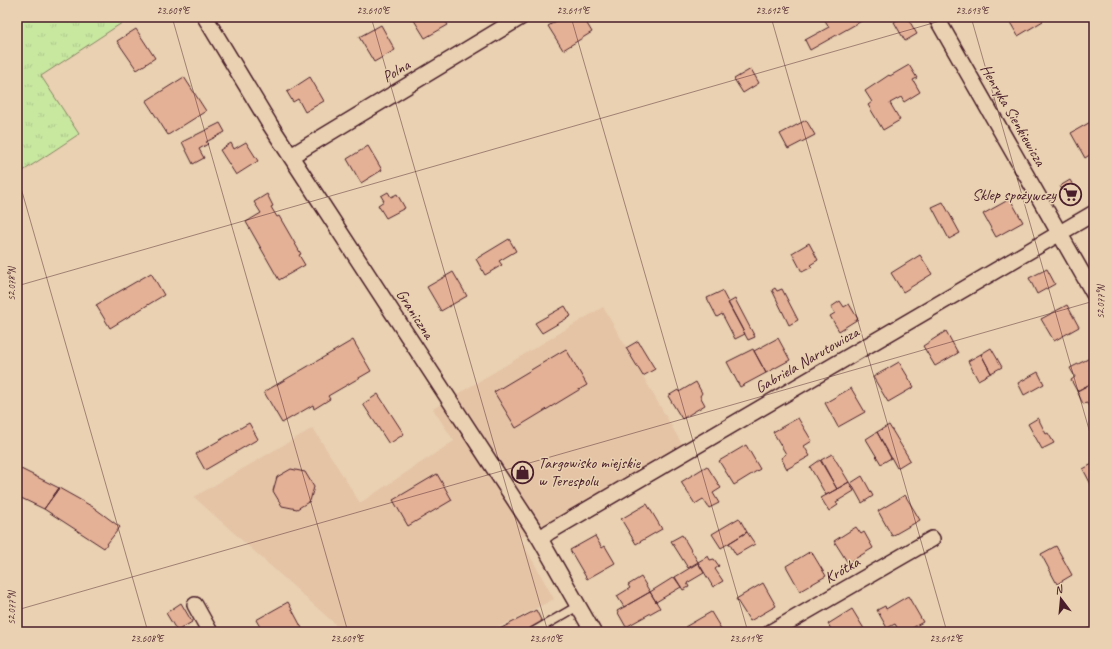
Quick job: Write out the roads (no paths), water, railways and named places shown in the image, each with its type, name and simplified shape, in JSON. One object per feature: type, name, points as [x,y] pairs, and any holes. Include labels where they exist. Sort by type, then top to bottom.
[{"type":"street","name":"Graniczna","points":[[205,17],[269,122],[540,539],[593,632]]},
{"type":"street","name":"Polna","points":[[291,156],[521,17]]},
{"type":"street","name":"Henryka Sienkiewicza","points":[[936,17],[1094,294]]},
{"type":"street","name":"Gabriela Narutowicza","points":[[540,539],[556,528],[1094,213]]},
{"type":"street","name":"Krótka","points":[[771,632],[932,539]]},
{"type":"street","points":[[195,605],[210,632]]},
{"type":"lane","points":[[533,632],[578,606]]},
{"type":"place","name":"Sklep spożywczy","points":[[1071,195]]},
{"type":"place","name":"Targowisko miejskie w Terespolu","points":[[522,472]]}]
